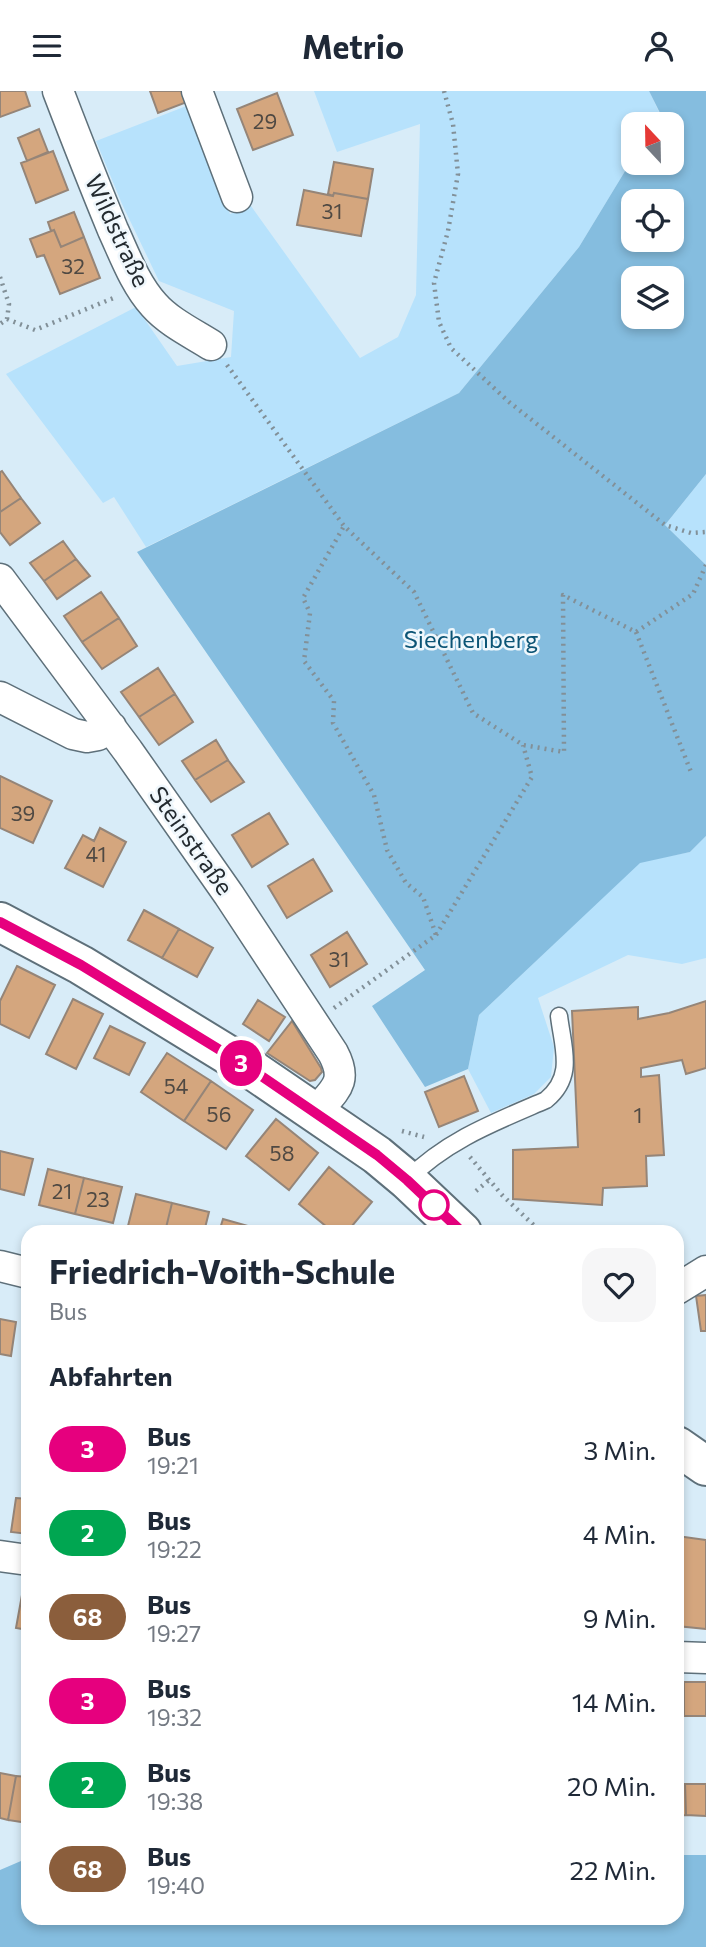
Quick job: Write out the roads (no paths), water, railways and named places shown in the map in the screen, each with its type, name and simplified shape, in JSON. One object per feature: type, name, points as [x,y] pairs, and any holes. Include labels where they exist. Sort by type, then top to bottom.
[{"type":"main road","points":[[0,922],[81,965],[196,1034],[315,1113],[377,1155],[455,1225]]},
{"type":"street","name":"Wildstraße","points":[[58,91],[107,216],[141,287],[163,314],[211,345]]},
{"type":"street","points":[[197,91],[237,197]]},
{"type":"street","name":"Steinstraße","points":[[0,579],[111,727],[229,895],[338,1062],[341,1077],[338,1085],[315,1113]]},
{"type":"street","points":[[0,697],[73,734],[87,737],[98,735],[111,727]]},
{"type":"street","points":[[0,1266],[21,1271]]},
{"type":"street","points":[[684,1285],[706,1271]]},
{"type":"street","points":[[0,1556],[21,1559]]},
{"type":"street","points":[[684,1657],[706,1658]]},
{"type":"lane","points":[[407,1180],[424,1163],[461,1138],[545,1100],[557,1091],[564,1077],[565,1063],[559,1016]]},
{"type":"park label","name":"Siechenberg","points":[[471,640]]}]
